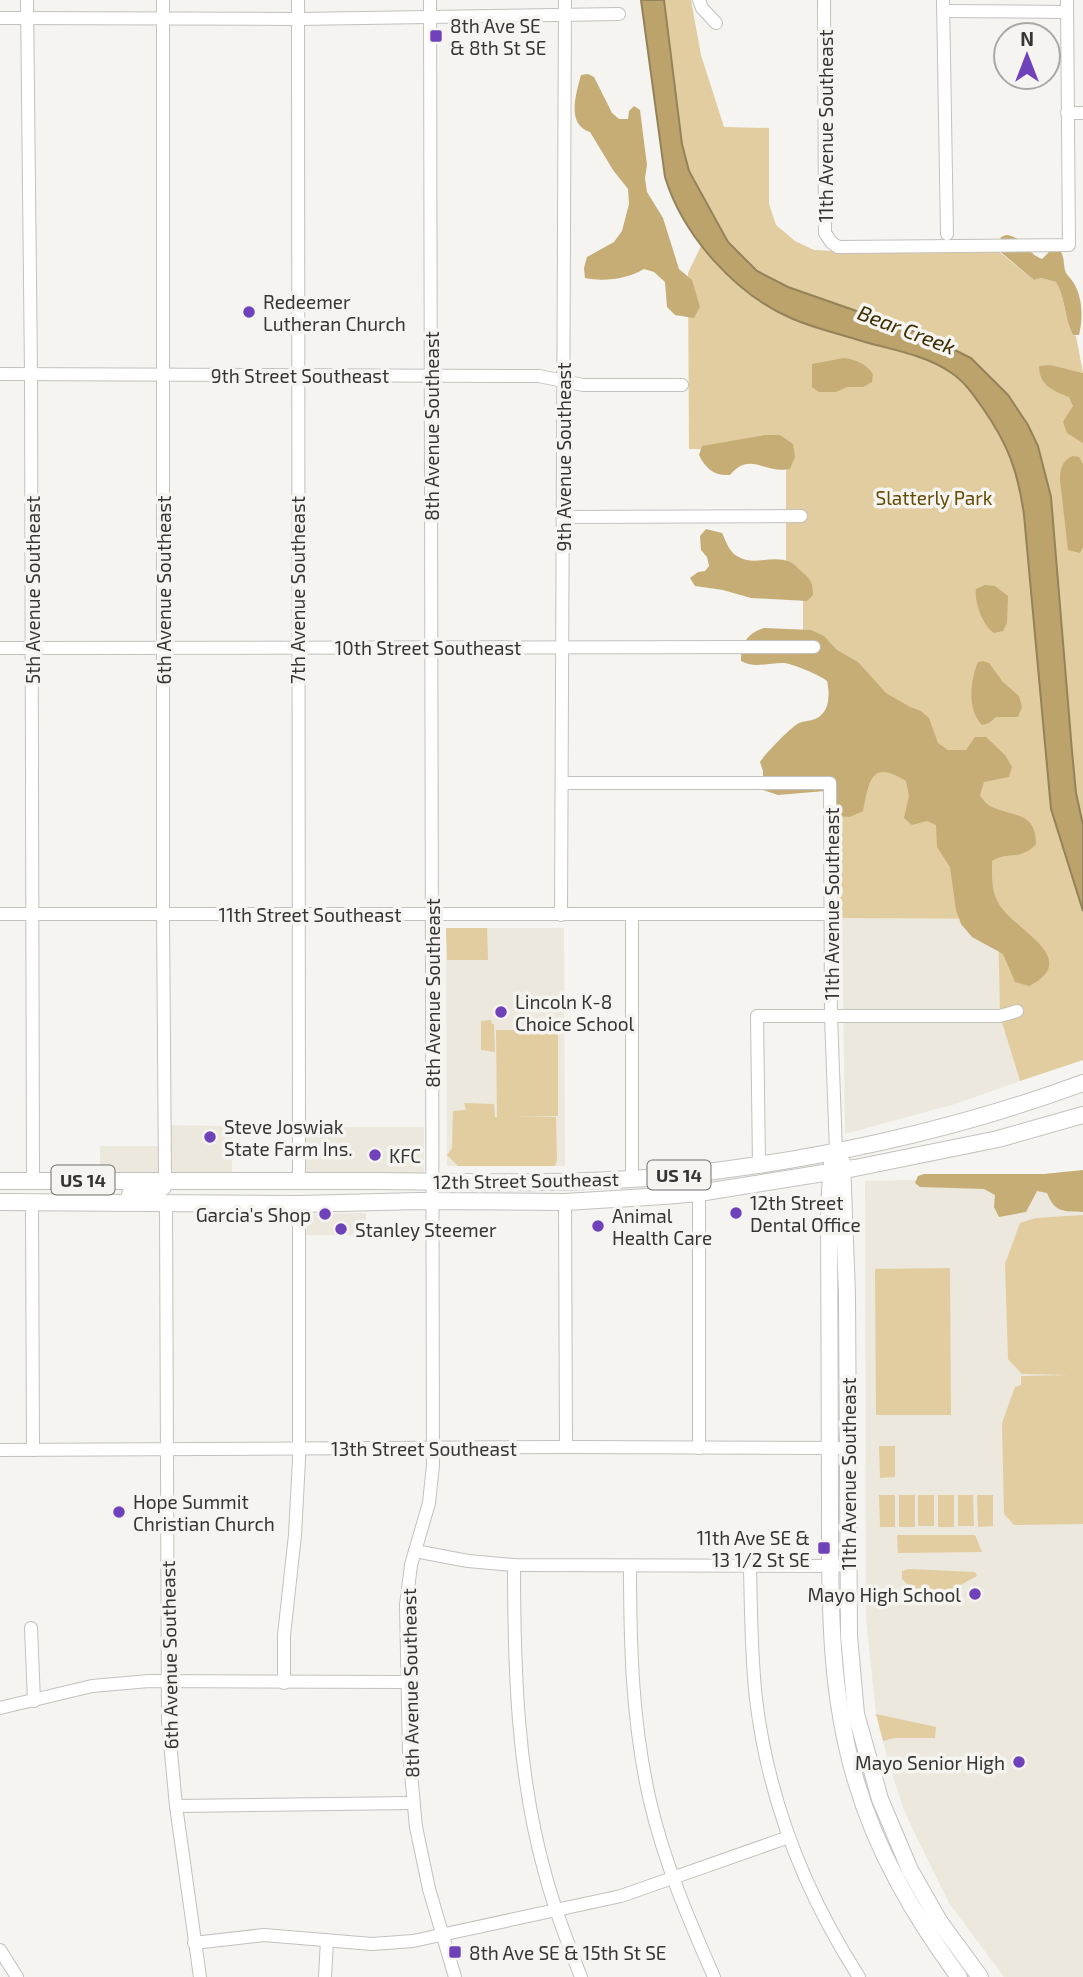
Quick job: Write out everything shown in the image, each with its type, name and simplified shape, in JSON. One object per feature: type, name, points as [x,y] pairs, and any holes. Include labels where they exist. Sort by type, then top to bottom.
[{"type":"main road","name":"12th Street Southeast","points":[[0,1181],[566,1181],[693,1173],[836,1151],[947,1125],[1083,1083]]},
{"type":"main road","name":"12th Street Southeast","points":[[0,1202],[565,1202],[699,1193],[837,1171],[998,1139],[1083,1115]]},
{"type":"main road","name":"11th Avenue Southeast","points":[[836,1151],[848,1294],[849,1650],[854,1699],[873,1777],[910,1870],[939,1921],[980,1977]]},
{"type":"main road","name":"11th Avenue Southeast","points":[[837,1171],[830,1448],[832,1637],[836,1692],[842,1729],[856,1782],[891,1871],[959,1977]]},
{"type":"main road","points":[[94,1204],[124,1195],[155,1192],[163,1187],[165,1179]]},
{"type":"main road","points":[[166,1204],[167,1198],[178,1191],[227,1186],[239,1180]]},
{"type":"street","name":"5th Avenue Southeast","points":[[27,0],[32,374],[33,1181]]},
{"type":"street","name":"6th Avenue Southeast","points":[[163,0],[165,1179]]},
{"type":"street","name":"7th Avenue Southeast","points":[[298,0],[299,1180]]},
{"type":"street","name":"8th Avenue Southeast","points":[[430,0],[433,1449],[429,1503],[408,1579],[405,1612],[406,1682],[416,1827],[455,1977]]},
{"type":"street","name":"9th Avenue Southeast","points":[[561,915],[565,0]]},
{"type":"street","points":[[699,0],[702,8],[716,23]]},
{"type":"street","name":"11th Avenue Southeast","points":[[824,0],[825,233],[838,247],[1069,245],[1066,113]]},
{"type":"street","points":[[947,234],[943,6],[1067,6],[1066,113],[1083,113]]},
{"type":"street","points":[[0,18],[298,19],[619,14]]},
{"type":"street","name":"9th Street Southeast","points":[[0,374],[539,376],[583,385],[682,385]]},
{"type":"street","points":[[563,517],[801,516]]},
{"type":"street","name":"10th Street Southeast","points":[[0,648],[814,647]]},
{"type":"street","name":"11th Avenue Southeast","points":[[562,783],[830,783],[831,1016],[836,1151]]},
{"type":"street","name":"11th Street Southeast","points":[[0,914],[830,914]]},
{"type":"street","points":[[632,915],[632,1178]]},
{"type":"street","points":[[759,1164],[757,1016],[1000,1016],[1017,1011]]},
{"type":"street","points":[[699,1193],[699,1448]]},
{"type":"street","points":[[32,1202],[33,1450]]},
{"type":"street","points":[[565,1202],[566,1447]]},
{"type":"street","name":"6th Avenue Southeast","points":[[166,1204],[167,1680],[176,1806],[200,1977]]},
{"type":"street","points":[[284,1683],[284,1635],[295,1535],[300,1449],[299,1204]]},
{"type":"street","name":"13th Street Southeast","points":[[0,1450],[847,1448]]},
{"type":"street","points":[[415,1551],[468,1562],[514,1565],[848,1566]]},
{"type":"street","points":[[514,1565],[515,1657],[522,1747],[536,1838],[556,1911],[581,1977]]},
{"type":"street","points":[[630,1566],[630,1646],[637,1735],[650,1802],[673,1879],[714,1977]]},
{"type":"street","points":[[750,1566],[752,1658],[768,1765],[789,1837],[817,1905],[859,1977]]},
{"type":"street","points":[[31,1628],[34,1701]]},
{"type":"street","points":[[0,1708],[92,1686],[167,1680],[406,1682]]},
{"type":"street","points":[[176,1806],[413,1803]]},
{"type":"street","points":[[194,1943],[264,1935],[392,1943],[442,1935],[630,1894],[789,1837]]},
{"type":"street","points":[[325,1977],[327,1940]]},
{"type":"street","points":[[0,1950],[17,1977]]},
{"type":"shaded area","points":[[581,75],[594,77],[612,113],[619,119],[628,119],[629,111],[634,106],[640,110],[647,165],[647,192],[663,218],[679,269],[692,280],[700,307],[694,318],[675,315],[667,307],[665,282],[654,272],[644,269],[615,279],[585,278],[587,257],[614,242],[622,231],[629,204],[628,189],[590,132],[578,123],[575,116],[575,100]]},
{"type":"shaded area","points":[[1006,235],[1017,238],[1042,259],[1050,251],[1061,252],[1066,273],[1076,288],[1080,301],[1079,335],[1073,335],[1070,329],[1056,282],[1041,278],[1034,280],[997,249],[1001,237]]},
{"type":"shaded area","points":[[844,358],[867,367],[873,374],[872,382],[863,387],[847,387],[836,392],[819,392],[812,387],[812,364]]},
{"type":"shaded area","points":[[1050,365],[1083,373],[1083,443],[1067,433],[1063,422],[1073,406],[1069,397],[1053,390],[1042,378],[1039,366]]},
{"type":"shaded area","points":[[780,435],[793,444],[795,457],[790,469],[772,469],[751,464],[738,468],[730,475],[719,474],[708,468],[699,455],[702,446]]},
{"type":"shaded area","points":[[1073,456],[1079,457],[1083,464],[1083,547],[1080,553],[1068,550],[1060,480],[1062,465]]},
{"type":"shaded area","points":[[706,529],[722,533],[732,552],[743,559],[777,559],[792,563],[809,579],[813,595],[807,601],[751,598],[695,586],[690,578],[709,566],[707,557],[701,550],[700,536]]},
{"type":"shaded area","points":[[985,585],[995,586],[1008,596],[1007,623],[1003,631],[994,633],[990,630],[980,613],[976,589]]},
{"type":"shaded area","points":[[764,628],[811,630],[824,636],[837,650],[858,662],[886,693],[929,718],[938,743],[948,750],[966,750],[975,737],[986,737],[1005,755],[1012,767],[1009,777],[984,782],[980,795],[990,806],[1028,821],[1035,834],[1036,844],[1020,854],[992,861],[993,889],[996,899],[1007,914],[1047,955],[1049,965],[1044,976],[1029,986],[1015,982],[1003,954],[972,937],[961,924],[956,910],[950,867],[937,847],[936,825],[927,821],[912,825],[904,818],[909,796],[906,781],[885,772],[878,773],[870,783],[863,811],[850,817],[837,816],[835,802],[825,791],[778,795],[763,790],[760,762],[795,725],[820,716],[826,708],[828,697],[827,681],[807,670],[785,663],[757,665],[741,661],[746,640]]},
{"type":"shaded area","points":[[978,662],[989,663],[1003,682],[1019,696],[1022,707],[1018,717],[996,717],[982,725],[977,719],[971,695]]},
{"type":"shaded area","points":[[842,918],[960,919],[972,936],[999,952],[1000,1016],[1020,1081],[955,1104],[845,1134]]},
{"type":"shaded area","points":[[446,928],[564,928],[565,1166],[447,1166]]},
{"type":"shaded area","points":[[164,1125],[232,1126],[232,1175],[100,1174],[100,1146],[164,1146]]},
{"type":"shaded area","points":[[305,1127],[424,1127],[424,1176],[305,1176]]},
{"type":"shaded area","points":[[1083,1170],[1083,1212],[1060,1210],[1047,1193],[1037,1191],[1026,1212],[999,1217],[994,1207],[995,1195],[984,1189],[920,1187],[915,1183],[918,1176],[924,1174],[1044,1174]]},
{"type":"shaded area","name":"Mayo High School","points":[[1083,1176],[1083,1977],[1004,1977],[949,1903],[915,1834],[903,1808],[876,1714],[866,1618],[865,1181]]},
{"type":"shaded area","points":[[366,1213],[366,1235],[299,1235],[299,1214]]},
{"type":"green space","name":"Slatterly Park","points":[[664,0],[691,0],[701,55],[724,127],[769,128],[769,204],[776,225],[795,241],[814,250],[882,253],[998,251],[1034,280],[1041,278],[1056,282],[1062,295],[1070,329],[1076,336],[1083,373],[1066,369],[1083,395],[1083,1060],[1020,1081],[1000,1016],[998,919],[830,918],[832,647],[803,647],[803,596],[786,595],[786,450],[689,449],[688,273],[701,246],[751,265],[728,242],[689,171],[682,144]]},
{"type":"green space","points":[[446,928],[487,928],[488,960],[447,960]]},
{"type":"green space","points":[[491,1020],[494,1024],[495,1052],[481,1050],[481,1021]]},
{"type":"green space","points":[[496,1030],[558,1030],[558,1116],[517,1117],[556,1117],[555,1166],[458,1166],[447,1155],[452,1148],[453,1111],[466,1110],[464,1103],[494,1104],[497,1117]]},
{"type":"green space","points":[[1083,1215],[1083,1524],[1014,1525],[1004,1514],[1002,1423],[1015,1387],[1021,1385],[1021,1376],[1070,1375],[1022,1374],[1008,1359],[1005,1264],[1020,1223],[1036,1218]]},
{"type":"green space","points":[[950,1268],[951,1415],[876,1415],[875,1269]]},
{"type":"green space","points":[[879,1446],[895,1446],[895,1477],[880,1478]]},
{"type":"green space","points":[[879,1495],[895,1495],[895,1527],[880,1527]]},
{"type":"green space","points":[[899,1495],[915,1495],[915,1527],[899,1527]]},
{"type":"green space","points":[[918,1495],[934,1495],[934,1526],[918,1526]]},
{"type":"green space","points":[[938,1495],[954,1495],[954,1527],[938,1527]]},
{"type":"green space","points":[[958,1495],[973,1495],[974,1526],[958,1526]]},
{"type":"green space","points":[[977,1495],[993,1495],[993,1526],[978,1527]]},
{"type":"green space","points":[[897,1535],[975,1535],[982,1552],[898,1553]]},
{"type":"green space","points":[[902,1571],[975,1572],[977,1576],[930,1606],[902,1579]]},
{"type":"green space","points":[[876,1714],[936,1727],[935,1738],[894,1738],[883,1741]]},
{"type":"water","name":"Bear Creek","points":[[641,0],[664,0],[682,144],[689,171],[728,242],[757,271],[788,287],[925,335],[971,358],[1008,395],[1028,425],[1038,446],[1051,497],[1076,793],[1083,825],[1083,911],[1051,809],[1024,515],[1019,485],[1005,446],[975,397],[950,372],[920,357],[793,319],[751,295],[714,261],[698,242],[673,199],[665,177]]},
{"type":"place","name":"8th Ave SE & 8th St SE","points":[[436,36]]},
{"type":"place","name":"Redeemer Lutheran Church","points":[[249,312]]},
{"type":"place","name":"Lincoln K-8 Choice School","points":[[501,1012]]},
{"type":"place","name":"Steve Joswiak State Farm Ins.","points":[[210,1137]]},
{"type":"place","name":"KFC","points":[[375,1155]]},
{"type":"place","name":"12th Street Dental Office","points":[[736,1213]]},
{"type":"place","name":"Garcia's Shop","points":[[325,1214]]},
{"type":"place","name":"Animal Health Care","points":[[598,1226]]},
{"type":"place","name":"Stanley Steemer","points":[[341,1229]]},
{"type":"place","name":"Hope Summit Christian Church","points":[[119,1512]]},
{"type":"place","name":"11th Ave SE & 13 1/2 St SE","points":[[824,1548]]},
{"type":"place","name":"Mayo High School","points":[[975,1594]]},
{"type":"place","name":"Mayo Senior High","points":[[1019,1762]]},
{"type":"place","name":"8th Ave SE & 15th St SE","points":[[455,1952]]}]
